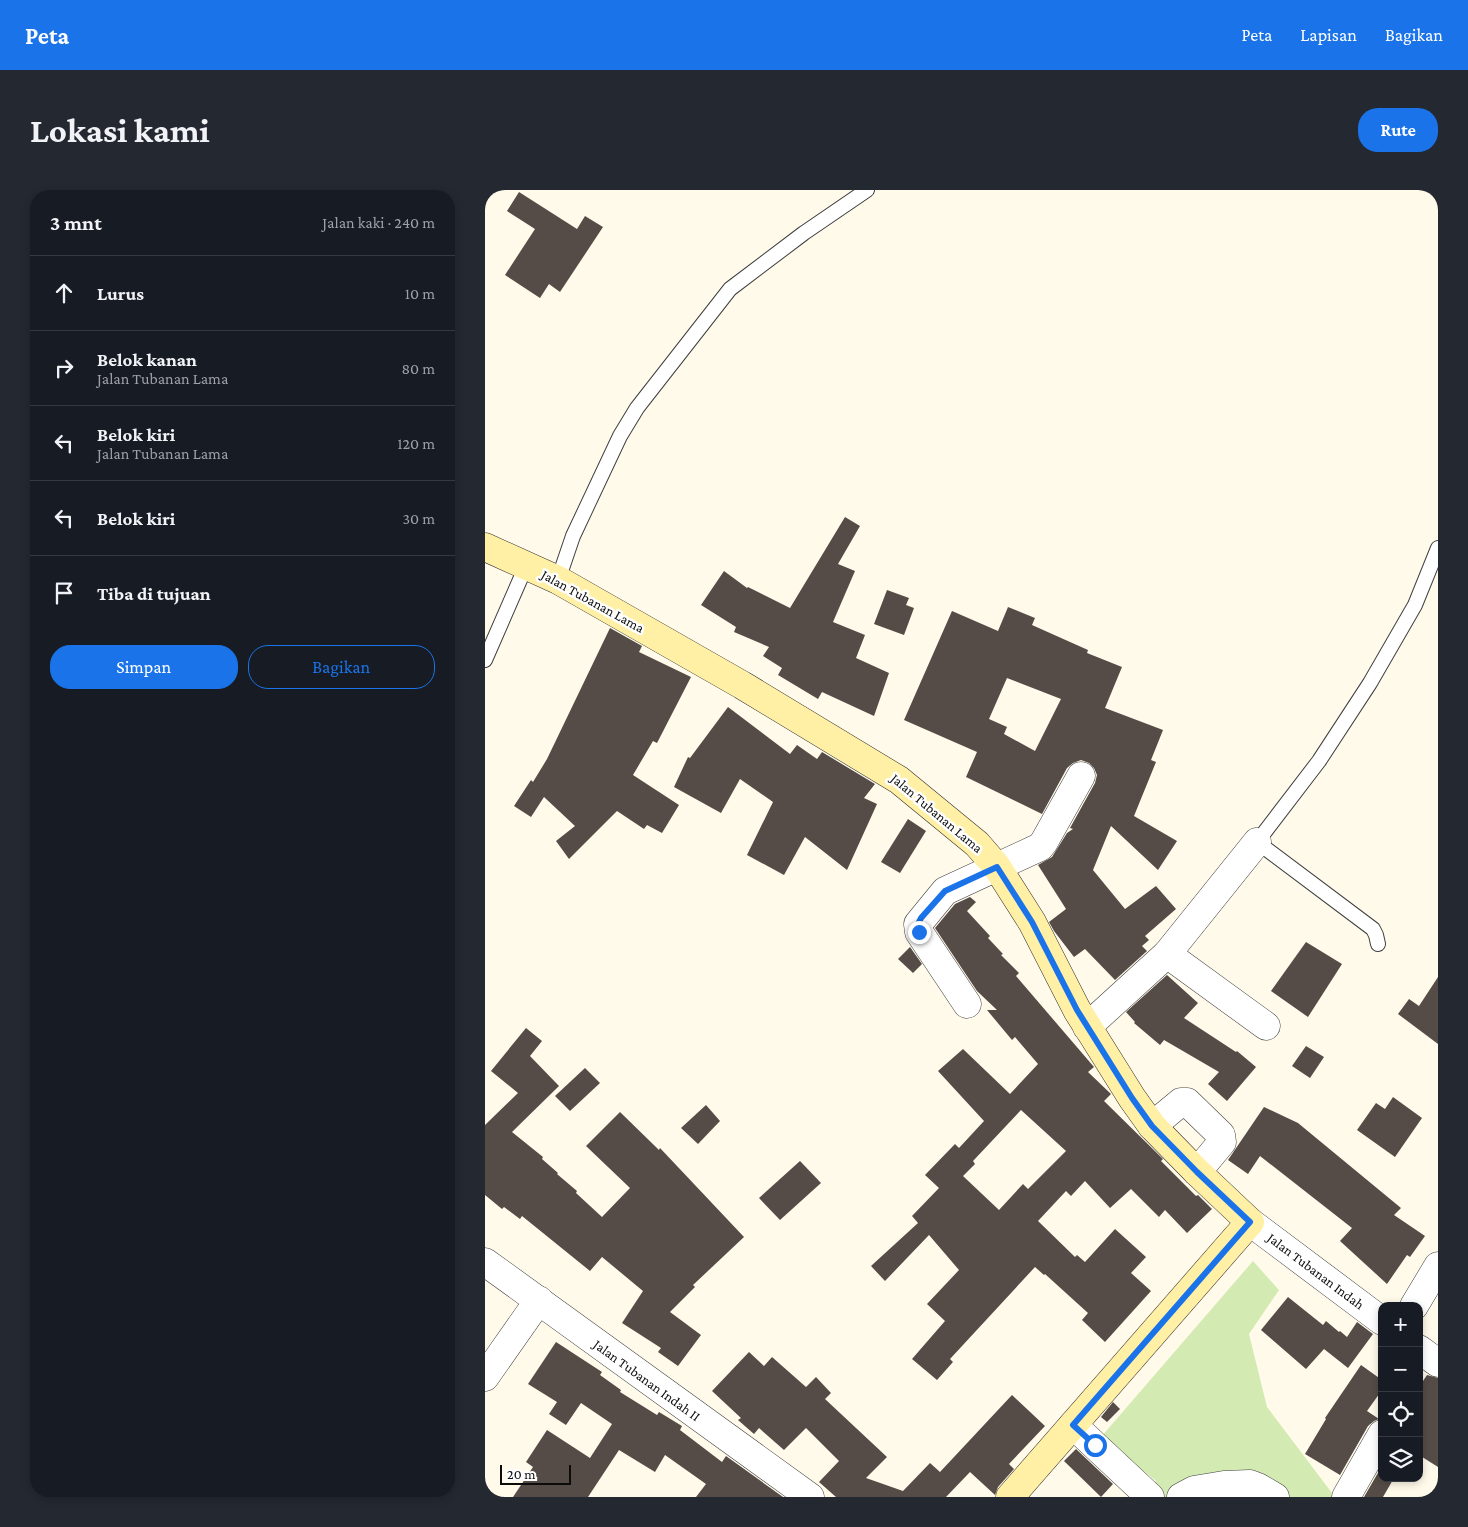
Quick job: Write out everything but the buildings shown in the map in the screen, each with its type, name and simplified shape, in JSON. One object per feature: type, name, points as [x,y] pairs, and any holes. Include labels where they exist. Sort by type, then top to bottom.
[{"type":"street","name":"Jalan Tubanan Lama","points":[[485,547],[558,580],[742,685],[899,780],[977,844],[997,867],[1032,922],[1087,1027],[1152,1126],[1250,1222]]},
{"type":"street","points":[[967,1004],[919,932],[918,924],[945,891],[1040,847],[1081,776]]},
{"type":"street","points":[[1087,1027],[1167,954],[1257,842]]},
{"type":"street","points":[[1167,954],[1266,1026]]},
{"type":"street","points":[[1152,1126],[1181,1102],[1187,1102],[1221,1135],[1222,1142],[1197,1172]]},
{"type":"street","points":[[1011,1497],[1250,1222]]},
{"type":"street","name":"Jalan Tubanan Indah","points":[[1250,1222],[1378,1317]]},
{"type":"street","name":"Jalan Tubanan Indah II","points":[[485,1262],[810,1497]]},
{"type":"street","points":[[1416,1302],[1438,1266]]},
{"type":"street","points":[[485,1376],[539,1300]]},
{"type":"street","points":[[1073,1425],[1150,1497]]},
{"type":"street","points":[[1346,1497],[1380,1437]]},
{"type":"street","points":[[1181,1497],[1194,1490],[1224,1485],[1250,1484],[1258,1486],[1275,1497]]},
{"type":"lane","points":[[558,580],[573,536],[620,436],[637,408],[729,289],[804,233],[867,190]]},
{"type":"lane","points":[[1378,944],[1373,929],[1257,842],[1319,761],[1370,682],[1415,605],[1438,548]]},
{"type":"lane","points":[[485,660],[527,566]]},
{"type":"green space","points":[[1253,1261],[1279,1290],[1249,1334],[1267,1407],[1335,1497],[1144,1497],[1156,1481],[1101,1437]]},
{"type":"route","points":[[919,932],[917,928],[921,918],[945,891],[997,867],[1032,922],[1077,1010],[1132,1098],[1152,1126],[1250,1222],[1073,1425],[1095,1445]]}]
